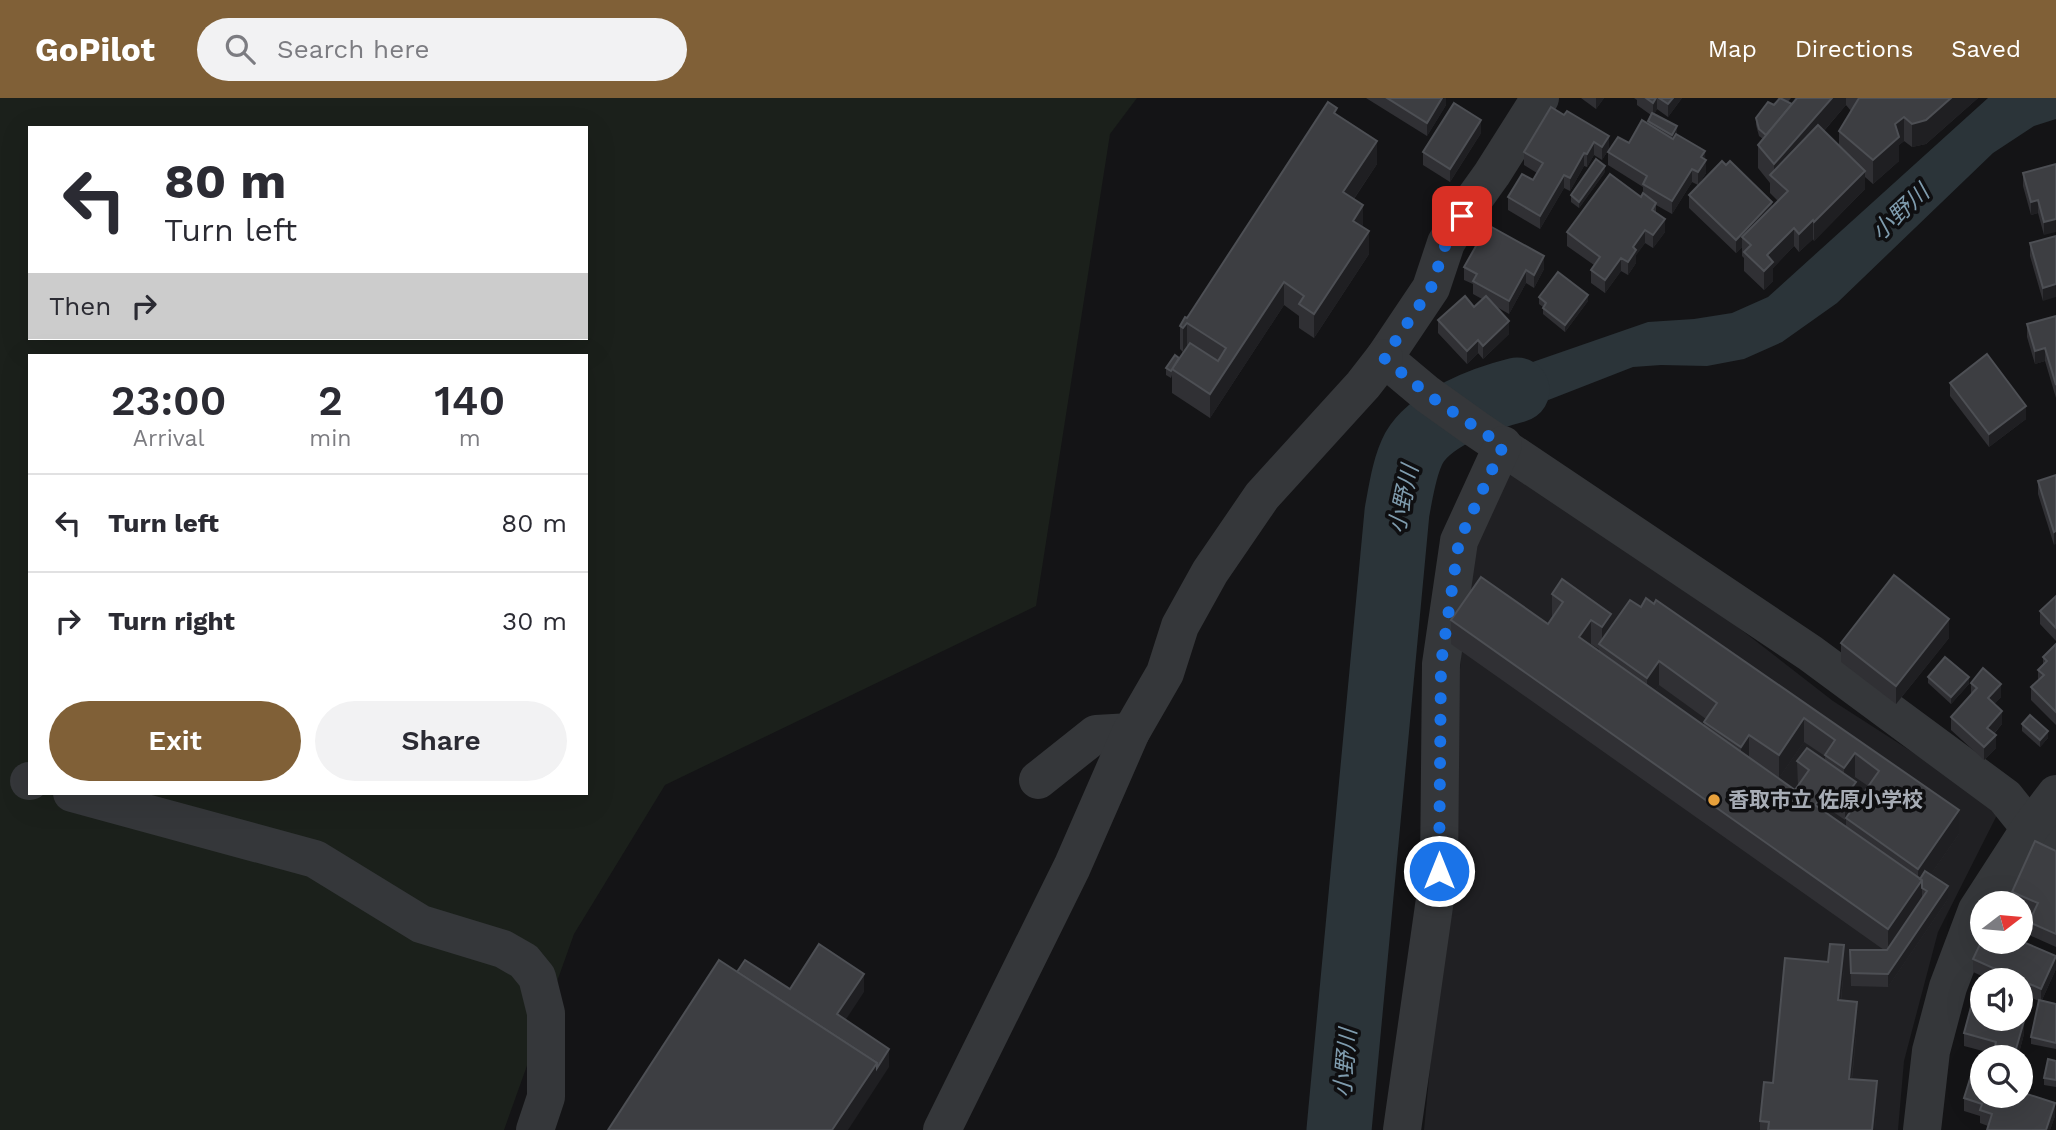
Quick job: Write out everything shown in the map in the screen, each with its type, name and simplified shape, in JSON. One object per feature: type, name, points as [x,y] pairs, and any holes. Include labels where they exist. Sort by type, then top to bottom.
[{"type":"street","points":[[942,1130],[1072,867],[1130,732],[1165,673],[1180,626],[1210,572],[1262,496],[1363,385],[1384,358],[1431,288],[1446,243],[1462,216],[1540,98]]},
{"type":"street","points":[[1384,358],[1427,394],[1489,437],[1821,661],[2005,797],[2043,834]]},
{"type":"street","points":[[1402,1130],[1439,871],[1441,664],[1459,541],[1489,437]]},
{"type":"street","points":[[1038,780],[1096,734],[1130,732]]},
{"type":"street","points":[[1922,1130],[1930,1058],[1948,986],[1977,910],[2043,834],[2056,794]]},
{"type":"street","points":[[79,795],[315,859],[421,924],[503,949],[524,961],[537,977],[546,1013],[546,1097],[535,1130]]},
{"type":"shaded area","points":[[0,98],[1137,98],[1110,134],[1036,606],[665,785],[574,934],[504,1130],[0,1130]]},
{"type":"shaded area","name":"香取市立 佐原小学校","points":[[1506,469],[1699,597],[1833,701],[1962,784],[1997,815],[1938,932],[1904,1061],[1898,1130],[1424,1130],[1449,870],[1467,541]]},
{"type":"water","points":[[1988,98],[2056,98],[2056,119],[2034,126],[1993,153],[1837,303],[1782,342],[1744,359],[1707,366],[1633,367],[1489,423],[1452,390],[1648,322],[1732,313],[1768,297]]},
{"type":"building","points":[[1387,98],[1442,98],[1427,123]]},
{"type":"building","points":[[1659,98],[1673,98],[1668,104]]},
{"type":"building","points":[[1780,98],[1792,104],[1766,135],[1759,129],[1756,118],[1768,102],[1774,105]]},
{"type":"building","points":[[1797,98],[1832,98],[1774,164],[1758,145]]},
{"type":"building","points":[[1859,98],[1951,98],[1926,120],[1912,124],[1904,117],[1895,124],[1899,137],[1873,160],[1839,131]]},
{"type":"building","points":[[1328,102],[1337,108],[1334,113],[1377,141],[1343,192],[1363,205],[1353,221],[1369,231],[1314,314],[1299,304],[1304,296],[1284,282],[1210,394],[1172,369],[1190,343],[1218,361],[1226,348],[1187,323],[1183,328],[1180,326]]},
{"type":"building","points":[[1454,103],[1481,120],[1450,169],[1423,152]]},
{"type":"building","points":[[1551,107],[1564,115],[1567,111],[1609,136],[1602,147],[1594,142],[1587,154],[1584,153],[1570,178],[1564,175],[1540,216],[1508,197],[1522,174],[1533,180],[1543,163],[1524,152]]},
{"type":"building","points":[[1652,113],[1677,126],[1672,135],[1648,121]]},
{"type":"building","points":[[1642,120],[1673,139],[1676,134],[1705,151],[1701,157],[1706,160],[1698,172],[1692,169],[1672,201],[1643,184],[1647,176],[1608,152],[1618,137],[1629,143]]},
{"type":"building","points":[[1818,125],[1865,171],[1814,222],[1813,220],[1799,234],[1794,228],[1767,255],[1773,262],[1764,271],[1744,252],[1751,245],[1742,237],[1788,191],[1770,175]]},
{"type":"building","points":[[1596,159],[1605,166],[1579,202],[1571,195]]},
{"type":"building","points":[[1722,161],[1726,165],[1730,161],[1772,202],[1736,240],[1689,195]]},
{"type":"building","points":[[2056,164],[2056,219],[2044,222],[2038,200],[2031,202],[2023,173]]},
{"type":"building","points":[[1610,174],[1641,197],[1643,193],[1656,203],[1652,210],[1665,219],[1653,235],[1645,230],[1633,247],[1636,250],[1628,262],[1621,258],[1605,280],[1591,270],[1600,257],[1567,232]]},
{"type":"building","points":[[1488,225],[1544,256],[1534,275],[1526,270],[1509,301],[1473,281],[1477,274],[1464,267]]},
{"type":"building","points":[[2056,236],[2056,284],[2043,288],[2030,243]]},
{"type":"building","points":[[1558,272],[1588,295],[1565,325],[1543,308],[1546,303],[1539,297]]},
{"type":"building","points":[[1465,296],[1474,307],[1486,296],[1509,321],[1483,346],[1478,340],[1467,351],[1438,320]]},
{"type":"building","points":[[2056,316],[2056,385],[2045,348],[2035,351],[2027,324]]},
{"type":"building","points":[[1987,354],[2026,406],[1989,434],[1950,383]]},
{"type":"building","points":[[1175,355],[1179,358],[1171,371],[1166,368]]},
{"type":"building","points":[[2056,475],[2056,531],[2054,532],[2038,481]]},
{"type":"building","points":[[1894,575],[1949,619],[1896,686],[1841,643]]},
{"type":"building","points":[[1481,577],[1548,624],[1563,602],[1552,594],[1562,579],[1611,614],[1602,627],[1591,620],[1579,637],[1795,790],[1809,770],[1797,761],[1807,748],[1856,782],[1845,797],[1829,786],[1815,805],[1922,880],[1888,929],[1451,620]]},
{"type":"building","points":[[2056,596],[2056,628],[2040,611]]},
{"type":"building","points":[[1646,598],[1654,604],[1656,600],[1959,810],[1918,869],[1846,818],[1879,771],[1855,753],[1844,768],[1825,755],[1835,740],[1804,718],[1779,755],[1749,735],[1741,747],[1704,722],[1717,703],[1659,661],[1647,678],[1599,644],[1630,600],[1641,607]]},
{"type":"building","points":[[2056,644],[2056,712],[2031,687],[2044,675],[2038,670],[2047,661],[2043,657]]},
{"type":"building","points":[[1945,657],[1969,677],[1951,697],[1928,677]]},
{"type":"building","points":[[1983,668],[2001,684],[1988,698],[2002,711],[1987,728],[1996,735],[1984,747],[1951,717],[1977,688],[1971,683]]},
{"type":"building","points":[[2030,715],[2048,731],[2040,740],[2022,724]]},
{"type":"building","points":[[2035,841],[2056,851],[2056,934],[2034,924],[2034,911],[2038,903],[2034,901],[2034,891],[2012,891]]},
{"type":"building","points":[[1925,871],[1948,886],[1888,974],[1851,973],[1850,950],[1887,950],[1927,891],[1922,888],[1920,879]]},
{"type":"building","points":[[819,944],[864,974],[837,1014],[889,1049],[877,1068],[877,1063],[737,972],[745,960],[790,989]]},
{"type":"building","points":[[1830,944],[1844,945],[1838,1000],[1857,1002],[1849,1079],[1877,1081],[1872,1130],[1768,1130],[1769,1122],[1760,1121],[1764,1082],[1773,1083],[1785,958],[1828,962]]},
{"type":"building","points":[[2034,947],[2056,956],[2041,989],[2033,985],[2033,968],[1993,968],[1973,959],[1975,954],[2034,954]]},
{"type":"building","points":[[719,960],[877,1063],[832,1130],[608,1130]]},
{"type":"building","points":[[2039,1000],[2056,1004],[2056,1043],[2031,1037]]},
{"type":"building","points":[[1970,1011],[1970,1031],[2021,1031],[2017,1045],[1995,1045],[1996,1042],[1964,1033]]},
{"type":"building","points":[[2048,1059],[2056,1061],[2056,1080],[2044,1078]]},
{"type":"building","points":[[1970,1079],[1970,1100],[1964,1098]]},
{"type":"building","points":[[2033,1096],[2055,1103],[2046,1130],[1987,1130],[1992,1114],[1980,1110],[2033,1108]]},
{"type":"waterway","name":"小野川","points":[[1339,1130],[1397,512],[1403,479],[1414,448],[1433,427],[1475,404],[1517,390]]},
{"type":"place","name":"香取市立 佐原小学校","points":[[1714,800]]},
{"type":"route","points":[[1439,871],[1441,664],[1459,541],[1503,446],[1427,394],[1384,358],[1431,288],[1446,243],[1462,216]]}]
